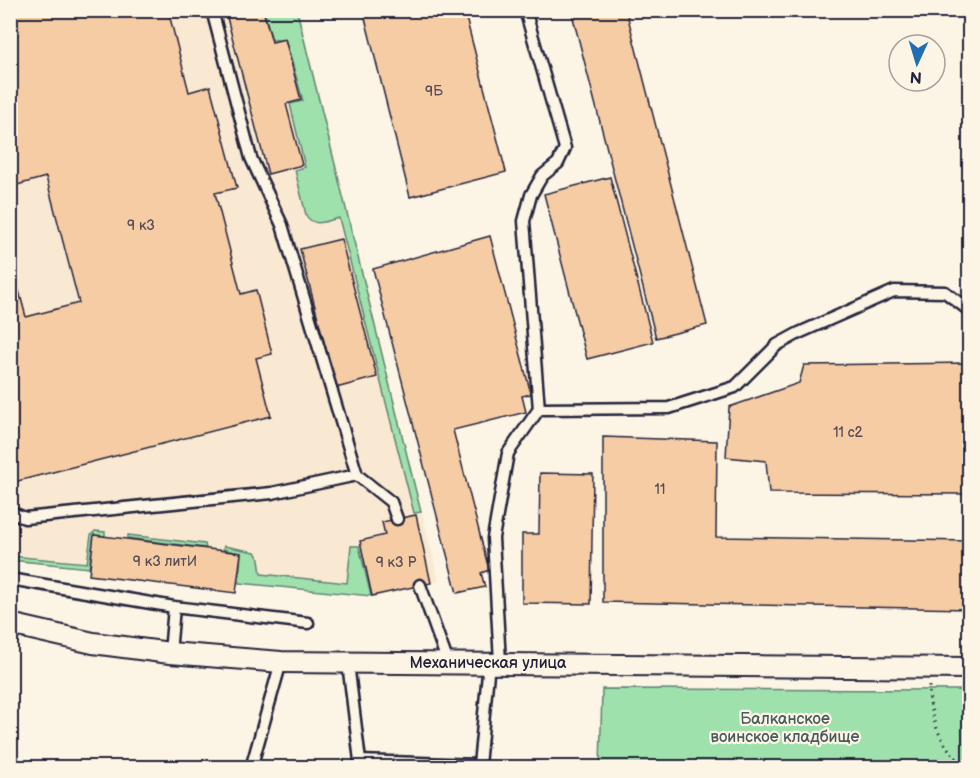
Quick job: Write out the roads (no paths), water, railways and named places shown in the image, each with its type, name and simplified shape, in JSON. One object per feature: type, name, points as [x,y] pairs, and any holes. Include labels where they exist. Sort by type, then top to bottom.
[{"type":"street","name":"Механическая улица","points":[[10,624],[93,643],[170,653],[281,662],[495,662],[969,668]]},
{"type":"lane","points":[[212,10],[251,158],[282,225],[357,475],[391,502],[397,519]]},
{"type":"lane","points":[[348,663],[360,761],[480,765],[495,662],[493,538],[508,453],[539,409],[524,220],[531,195],[542,176],[558,163],[565,148],[525,10]]},
{"type":"lane","points":[[539,409],[669,408],[735,387],[777,345],[894,291],[945,292],[969,311]]},
{"type":"lane","points":[[10,512],[25,518],[272,493],[357,475]]},
{"type":"lane","points":[[10,579],[174,607],[308,623]]},
{"type":"lane","points":[[420,585],[448,663]]},
{"type":"lane","points":[[170,653],[174,607]]},
{"type":"lane","points":[[251,768],[281,662]]},
{"type":"park label","name":"Балканское воинское кладбище","points":[[785,728]]}]
